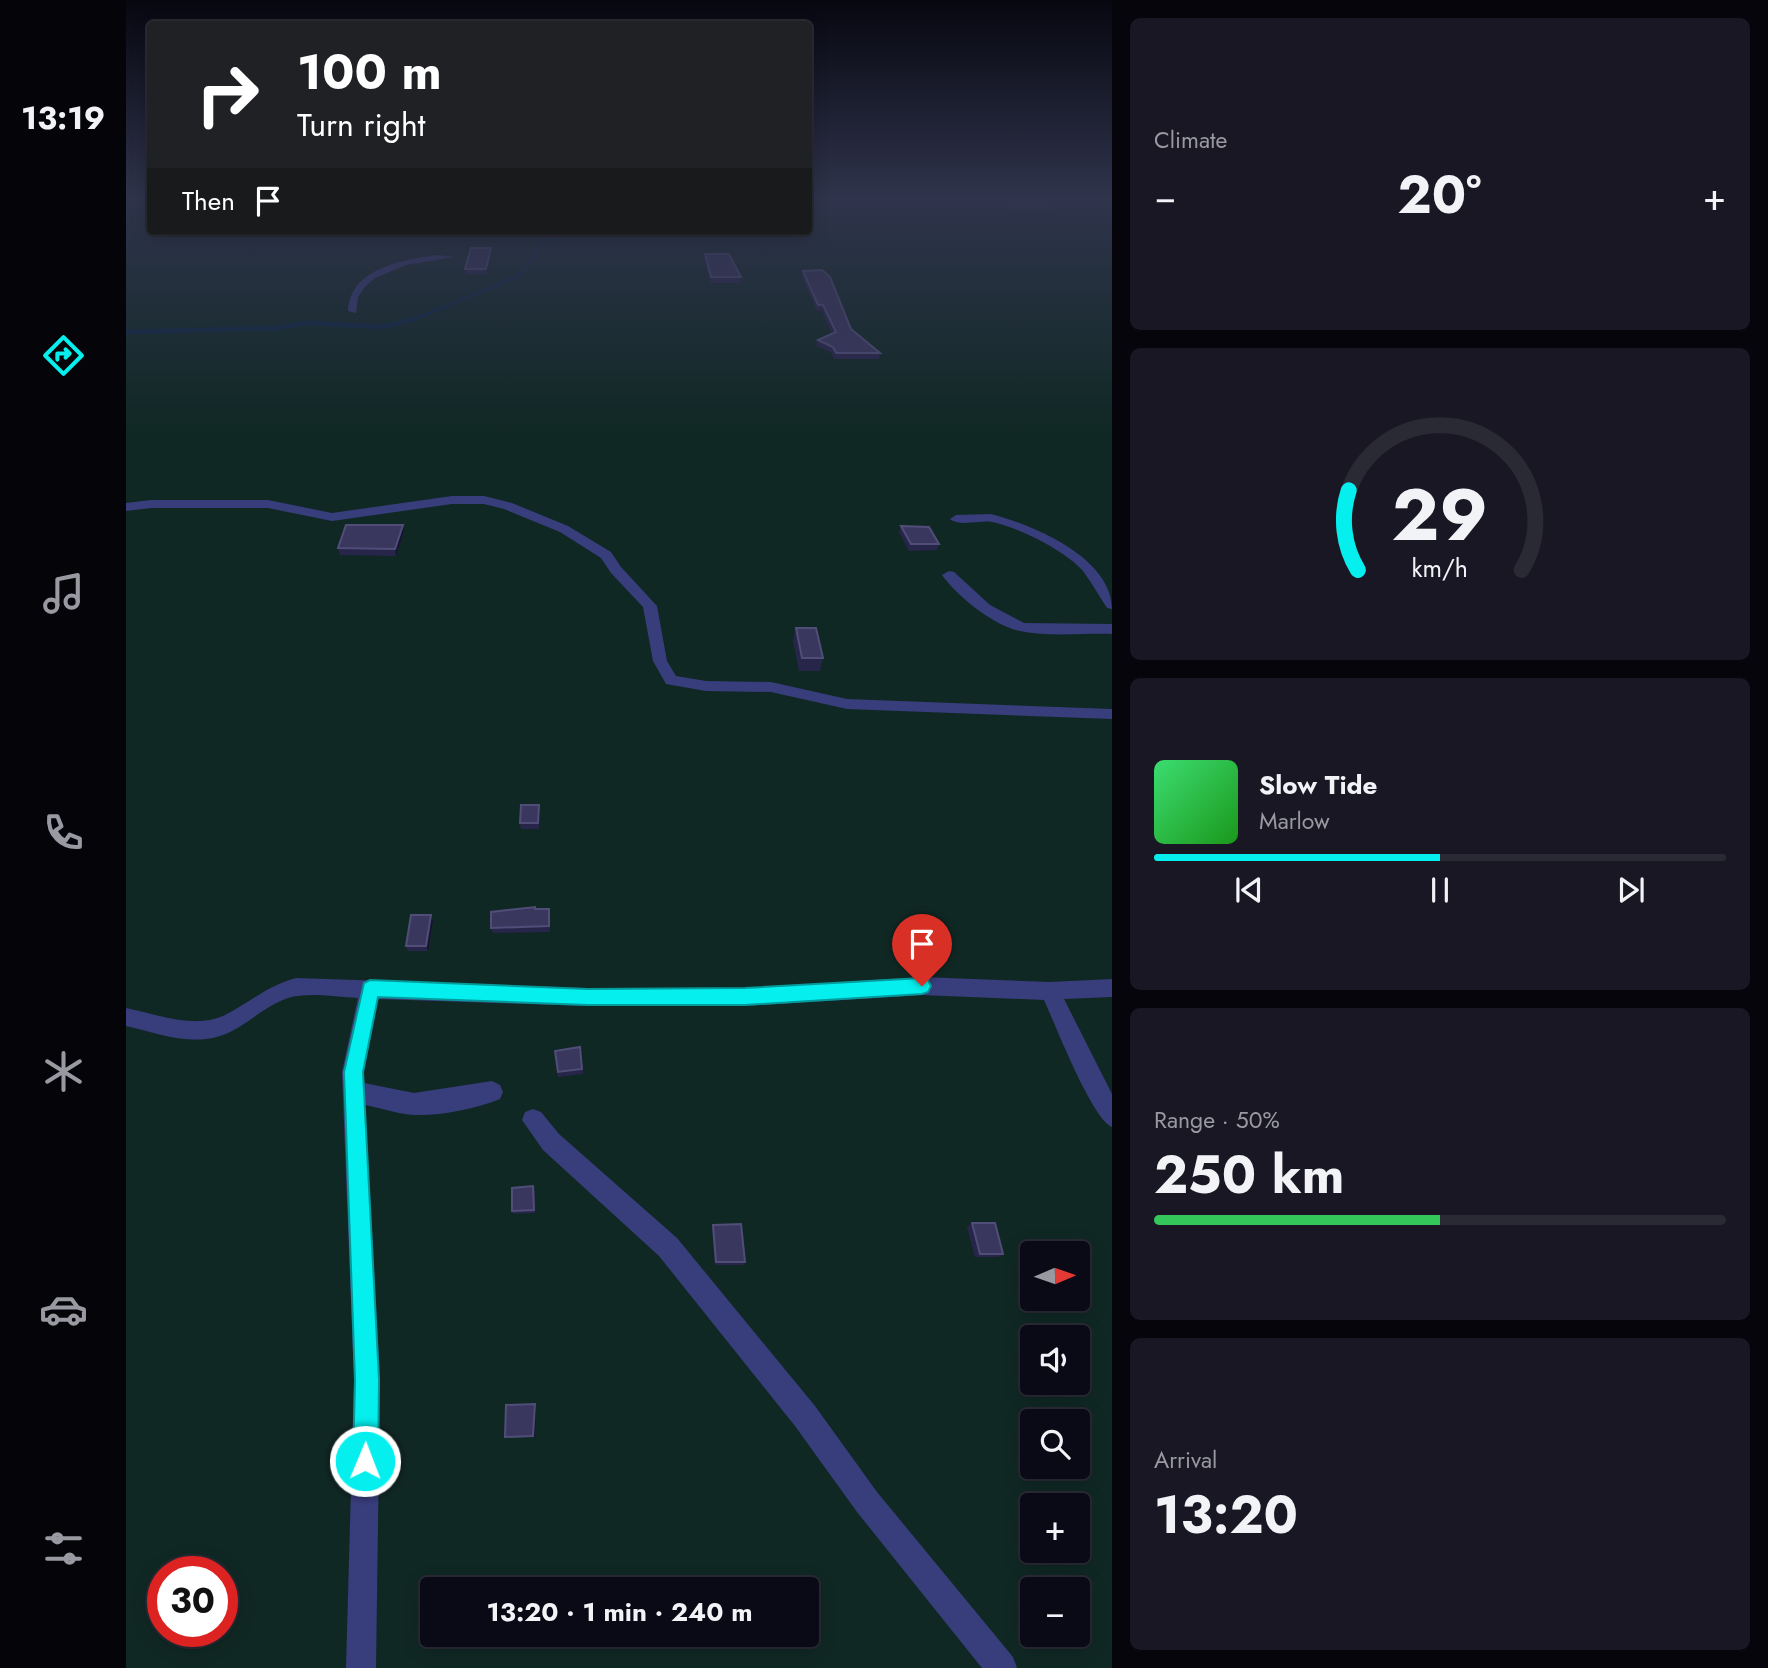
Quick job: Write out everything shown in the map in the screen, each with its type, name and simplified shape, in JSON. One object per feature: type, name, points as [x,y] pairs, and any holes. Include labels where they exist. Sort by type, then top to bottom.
[{"type":"street","points":[[353,311],[351,303],[357,287],[364,280],[378,275]]},
{"type":"street","points":[[126,507],[151,504],[268,504],[332,517],[426,502],[484,500],[508,506],[564,529],[606,555],[616,570],[650,606],[660,661],[671,680],[706,686],[771,687],[847,704],[1112,714]]},
{"type":"street","points":[[956,519],[991,518],[1025,528],[1077,559],[1087,568],[1112,605]]},
{"type":"street","points":[[948,575],[985,608],[1021,627],[1112,629]]},
{"type":"street","points":[[126,1017],[204,1030],[219,1027],[235,1019],[280,989],[320,986],[587,997],[745,997],[922,986],[1050,990],[1112,988]]},
{"type":"street","points":[[362,1668],[367,1380],[353,1072],[370,988]]},
{"type":"street","points":[[1050,990],[1090,1077],[1112,1116]]},
{"type":"street","points":[[355,1092],[414,1104],[454,1100],[492,1092]]},
{"type":"street","points":[[533,1120],[551,1142],[598,1181],[668,1247],[805,1416],[867,1502],[1002,1668]]},
{"type":"green space","points":[[126,275],[1112,275],[1112,1668],[126,1668]]},
{"type":"building","points":[[710,275],[741,277],[711,277]]},
{"type":"building","points":[[805,275],[830,277],[851,329],[880,353],[836,353],[833,347],[818,340],[836,332],[823,305],[818,305]]},
{"type":"building","points":[[346,525],[403,525],[395,549],[338,548]]},
{"type":"building","points":[[901,526],[929,527],[939,544],[911,544]]},
{"type":"building","points":[[796,628],[816,628],[823,658],[802,658]]},
{"type":"building","points":[[521,805],[539,805],[538,823],[520,823]]},
{"type":"building","points":[[535,907],[549,909],[549,926],[491,928],[491,912]]},
{"type":"building","points":[[411,915],[431,915],[426,946],[406,946]]},
{"type":"building","points":[[580,1047],[582,1069],[558,1072],[555,1051]]},
{"type":"building","points":[[533,1186],[534,1210],[512,1211],[512,1188]]},
{"type":"building","points":[[972,1223],[995,1223],[1003,1254],[980,1254]]},
{"type":"building","points":[[741,1224],[745,1262],[716,1262],[713,1225]]},
{"type":"building","points":[[535,1404],[533,1436],[505,1437],[506,1405]]},
{"type":"waterway","points":[[410,321],[520,275]]},
{"type":"waterway","points":[[126,332],[278,328],[305,323],[383,327],[414,319]]},
{"type":"route","points":[[365,1461],[367,1380],[353,1072],[370,988],[587,997],[745,997],[922,986]]}]
